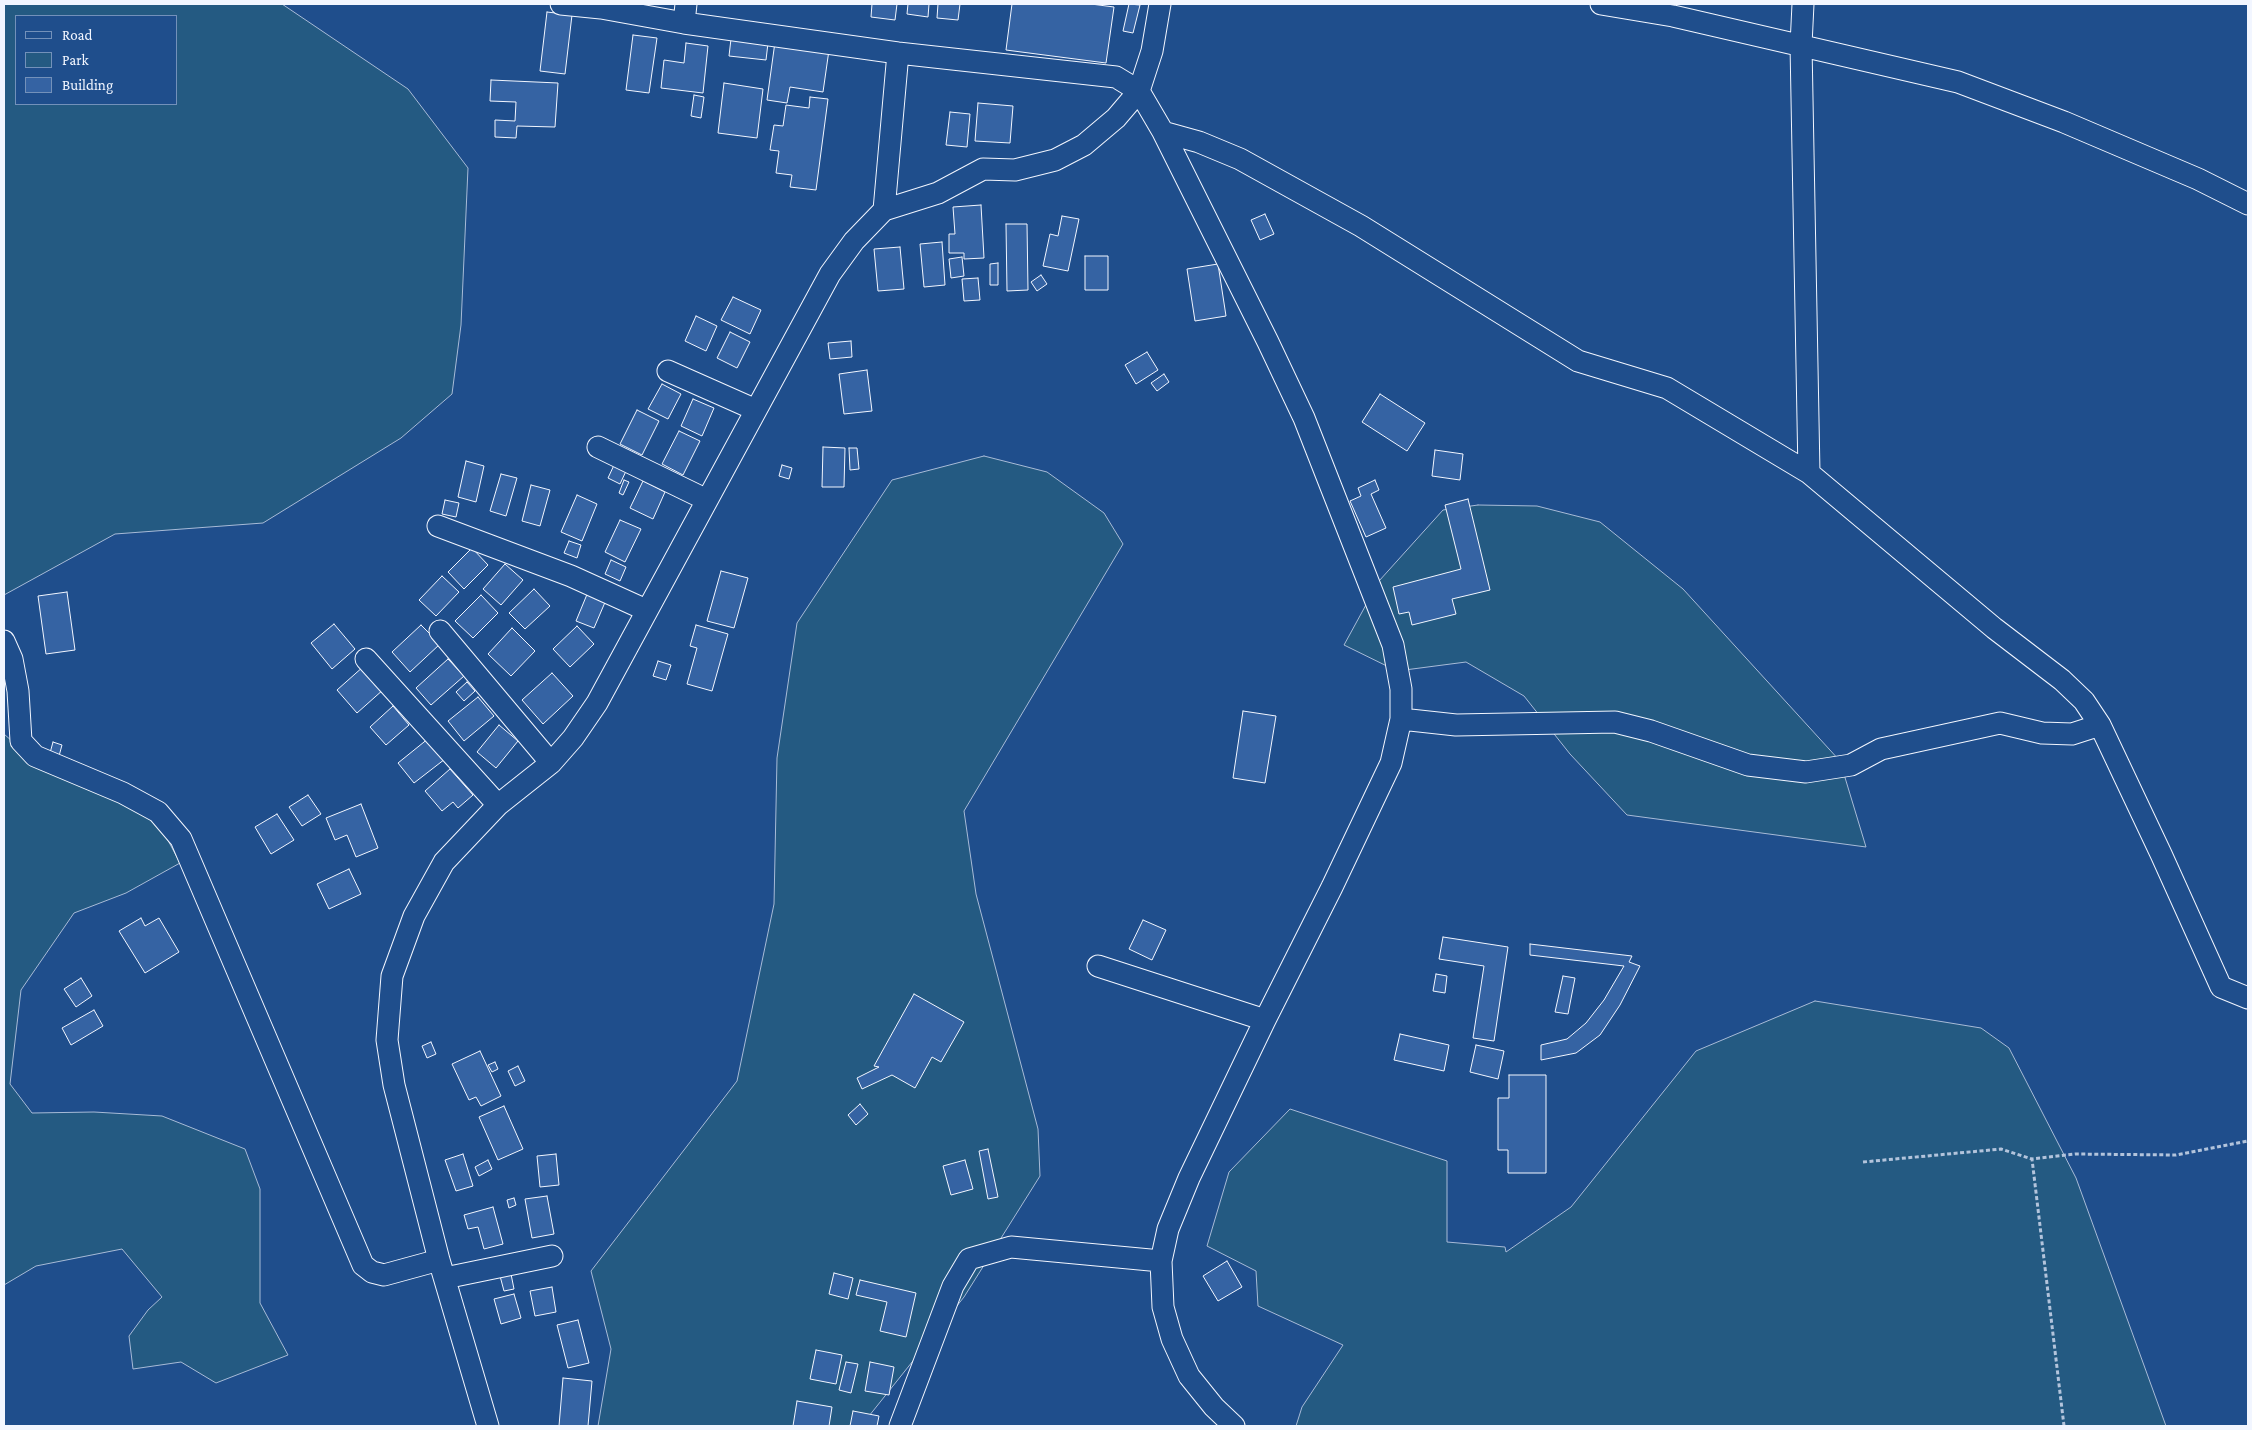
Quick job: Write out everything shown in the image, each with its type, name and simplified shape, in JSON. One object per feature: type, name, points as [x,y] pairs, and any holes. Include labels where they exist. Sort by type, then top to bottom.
[{"type":"street","points":[[561,4],[685,14],[898,52],[1116,77],[1139,91],[1162,132],[1227,258],[1304,418],[1393,645],[1402,689],[1401,719],[1391,763],[1189,1178],[1168,1229],[1161,1261],[1164,1307],[1179,1354],[1189,1376],[1214,1408],[1234,1426]]},
{"type":"street","points":[[488,1426],[442,1269],[394,1085],[387,1040],[392,976],[414,916],[444,862],[498,805],[551,763],[573,738],[597,703],[830,274],[854,241],[884,210],[938,193],[983,169],[1015,170],[1055,160],[1084,145],[1116,118],[1139,91],[1152,51],[1160,4]]},
{"type":"street","points":[[1601,4],[1673,16],[1958,82],[2064,122],[2198,179],[2248,204]]},
{"type":"street","points":[[1803,4],[1801,45],[1808,473]]},
{"type":"street","points":[[884,210],[898,52]]},
{"type":"street","points":[[1162,132],[1199,142],[1240,160],[1361,226],[1578,361],[1667,388],[1808,473],[1994,628],[2062,680],[2084,701],[2100,725],[2162,854],[2221,988],[2248,998]]},
{"type":"street","points":[[668,371],[756,410]]},
{"type":"street","points":[[598,447],[707,500]]},
{"type":"street","points":[[438,526],[571,576],[646,610]]},
{"type":"street","points":[[440,631],[551,763]]},
{"type":"street","points":[[4,641],[12,660],[18,691],[22,741],[26,746],[35,756],[123,793],[158,812],[181,839],[363,1265],[372,1272],[384,1275],[552,1256]]},
{"type":"street","points":[[366,659],[498,805]]},
{"type":"street","points":[[1401,719],[1456,725],[1615,722],[1651,731],[1748,765],[1806,772],[1851,765],[1881,749],[2000,723],[2042,733],[2072,734],[2100,725]]},
{"type":"street","points":[[1098,966],[1265,1020]]},
{"type":"street","points":[[900,1426],[953,1286],[969,1259],[1011,1248],[1161,1261]]},
{"type":"path","points":[[1863,1162],[2001,1149],[2032,1159],[2075,1154],[2176,1155],[2248,1142]]},
{"type":"path","points":[[2032,1159],[2064,1426]]},
{"type":"green space","points":[[4,4],[282,4],[408,89],[468,168],[461,325],[452,394],[401,438],[263,523],[115,534],[4,595]]},
{"type":"green space","points":[[984,456],[1047,472],[1104,513],[1123,544],[964,811],[976,894],[1038,1129],[1040,1176],[964,1297],[861,1426],[598,1426],[611,1349],[591,1271],[737,1081],[774,904],[777,758],[797,623],[892,480]]},
{"type":"green space","points":[[1478,505],[1537,506],[1600,522],[1683,589],[1840,761],[1866,847],[1627,815],[1570,754],[1524,696],[1466,662],[1397,671],[1344,645],[1379,581],[1443,510]]},
{"type":"green space","points":[[4,734],[30,757],[125,803],[161,827],[180,863],[126,893],[74,913],[21,990],[10,1084],[32,1113],[94,1112],[162,1116],[245,1149],[260,1189],[260,1303],[288,1355],[216,1383],[181,1362],[133,1369],[129,1336],[148,1310],[162,1297],[122,1249],[36,1266],[4,1285]]},
{"type":"green space","points":[[1815,1001],[1981,1028],[2009,1048],[2076,1178],[2166,1426],[1296,1426],[1302,1407],[1343,1345],[1258,1306],[1256,1271],[1207,1246],[1229,1172],[1290,1109],[1447,1161],[1447,1242],[1505,1247],[1506,1252],[1571,1207],[1696,1051]]},
{"type":"building","points":[[872,4],[897,4],[895,20],[871,17]]},
{"type":"building","points":[[908,4],[929,4],[928,17],[907,14]]},
{"type":"building","points":[[938,4],[960,4],[958,20],[937,18]]},
{"type":"building","points":[[1012,4],[1091,4],[1114,7],[1106,63],[1006,50]]},
{"type":"building","points":[[1129,4],[1140,5],[1133,33],[1123,31]]},
{"type":"building","points":[[547,12],[572,15],[565,74],[540,71]]},
{"type":"building","points":[[633,35],[657,38],[649,93],[626,90]]},
{"type":"building","points":[[731,39],[768,43],[766,60],[729,56]]},
{"type":"building","points":[[775,42],[829,50],[823,92],[790,87],[787,103],[767,100]]},
{"type":"building","points":[[686,43],[708,46],[703,93],[661,88],[664,60],[684,63]]},
{"type":"building","points":[[491,80],[558,83],[555,127],[517,126],[516,138],[495,137],[495,120],[515,121],[516,102],[490,101]]},
{"type":"building","points":[[724,83],[763,89],[757,138],[718,133]]},
{"type":"building","points":[[694,95],[704,97],[701,118],[691,116]]},
{"type":"building","points":[[810,97],[828,99],[816,190],[790,187],[792,175],[776,173],[779,151],[770,150],[774,125],[783,126],[786,105],[809,108]]},
{"type":"building","points":[[978,103],[1013,106],[1010,143],[975,141]]},
{"type":"building","points":[[950,112],[970,114],[967,147],[946,145]]},
{"type":"building","points":[[981,205],[984,258],[964,259],[964,253],[949,253],[949,234],[955,234],[953,207]]},
{"type":"building","points":[[1265,214],[1274,234],[1260,240],[1251,220]]},
{"type":"building","points":[[1062,216],[1079,219],[1068,271],[1043,266],[1050,234],[1058,236]]},
{"type":"building","points":[[1006,224],[1027,224],[1028,290],[1007,291]]},
{"type":"building","points":[[942,242],[945,285],[924,287],[920,244]]},
{"type":"building","points":[[900,247],[904,289],[878,291],[874,249]]},
{"type":"building","points":[[1085,256],[1108,256],[1108,290],[1085,290]]},
{"type":"building","points":[[962,257],[964,276],[951,278],[949,259]]},
{"type":"building","points":[[998,263],[998,285],[990,285],[990,264]]},
{"type":"building","points":[[1218,264],[1226,316],[1195,321],[1187,269]]},
{"type":"building","points":[[1041,275],[1047,284],[1037,291],[1031,282]]},
{"type":"building","points":[[978,278],[980,300],[964,301],[962,279]]},
{"type":"building","points":[[733,297],[761,310],[750,334],[721,320]]},
{"type":"building","points":[[696,316],[717,326],[706,351],[685,341]]},
{"type":"building","points":[[730,332],[750,342],[737,368],[717,358]]},
{"type":"building","points":[[851,341],[852,357],[830,359],[828,343]]},
{"type":"building","points":[[1147,352],[1158,370],[1136,384],[1125,365]]},
{"type":"building","points":[[867,370],[872,411],[844,414],[839,374]]},
{"type":"building","points":[[1164,374],[1169,382],[1157,391],[1151,383]]},
{"type":"building","points":[[662,384],[681,394],[668,419],[648,409]]},
{"type":"building","points":[[1380,394],[1425,423],[1407,451],[1362,422]]},
{"type":"building","points":[[693,399],[714,408],[702,436],[681,426]]},
{"type":"building","points":[[637,410],[659,421],[642,455],[620,444]]},
{"type":"building","points":[[679,431],[700,441],[683,475],[662,464]]},
{"type":"building","points":[[823,447],[845,448],[844,487],[822,487]]},
{"type":"building","points":[[849,448],[857,448],[859,469],[850,470]]},
{"type":"building","points":[[1435,450],[1463,454],[1460,480],[1432,476]]},
{"type":"building","points":[[466,461],[484,466],[476,502],[458,497]]},
{"type":"building","points":[[615,463],[627,469],[620,484],[608,478]]},
{"type":"building","points":[[782,465],[792,468],[789,479],[779,476]]},
{"type":"building","points":[[501,474],[517,478],[506,516],[490,511]]},
{"type":"building","points":[[624,480],[629,482],[623,495],[619,493]]},
{"type":"building","points":[[1375,480],[1379,490],[1371,494],[1386,528],[1366,537],[1350,501],[1361,496],[1358,488]]},
{"type":"building","points":[[643,481],[665,492],[653,519],[630,508]]},
{"type":"building","points":[[531,485],[550,490],[540,526],[522,521]]},
{"type":"building","points":[[577,495],[597,504],[582,541],[561,532]]},
{"type":"building","points":[[1468,499],[1490,590],[1452,599],[1456,614],[1412,625],[1409,612],[1399,614],[1393,587],[1461,569],[1445,505]]},
{"type":"building","points":[[445,500],[459,503],[456,517],[442,514]]},
{"type":"building","points":[[620,520],[641,529],[625,562],[605,552]]},
{"type":"building","points":[[569,541],[581,545],[577,558],[564,553]]},
{"type":"building","points":[[472,548],[488,565],[464,589],[448,572]]},
{"type":"building","points":[[611,560],[626,567],[620,581],[605,574]]},
{"type":"building","points":[[505,564],[523,580],[501,605],[483,589]]},
{"type":"building","points":[[721,571],[748,578],[734,628],[707,621]]},
{"type":"building","points":[[442,576],[459,592],[436,616],[419,600]]},
{"type":"building","points":[[534,589],[550,606],[525,629],[509,613]]},
{"type":"building","points":[[67,592],[75,650],[46,654],[38,596]]},
{"type":"building","points":[[588,592],[606,600],[594,628],[576,621]]},
{"type":"building","points":[[481,595],[498,613],[473,638],[455,621]]},
{"type":"building","points":[[334,624],[355,649],[332,669],[311,643]]},
{"type":"building","points":[[421,625],[440,644],[410,672],[392,652]]},
{"type":"building","points":[[696,625],[728,634],[712,691],[687,684],[697,648],[690,646]]},
{"type":"building","points":[[577,626],[594,644],[570,667],[553,649]]},
{"type":"building","points":[[512,628],[535,651],[511,676],[488,654]]},
{"type":"building","points":[[448,659],[464,676],[431,705],[416,688]]},
{"type":"building","points":[[658,661],[671,665],[666,680],[653,676]]},
{"type":"building","points":[[364,666],[384,689],[357,713],[337,690]]},
{"type":"building","points":[[552,673],[573,696],[543,724],[522,700]]},
{"type":"building","points":[[467,682],[475,691],[464,701],[456,692]]},
{"type":"building","points":[[478,697],[494,716],[464,741],[448,721]]},
{"type":"building","points":[[393,706],[409,725],[386,745],[370,727]]},
{"type":"building","points":[[1243,711],[1276,716],[1265,783],[1233,778]]},
{"type":"building","points":[[499,725],[518,741],[496,768],[477,752]]},
{"type":"building","points":[[429,738],[445,759],[414,783],[398,763]]},
{"type":"building","points":[[53,742],[62,745],[59,756],[50,753]]},
{"type":"building","points":[[450,769],[473,795],[458,808],[453,802],[442,811],[425,791]]},
{"type":"building","points":[[308,795],[321,814],[302,826],[289,807]]},
{"type":"building","points":[[361,804],[378,848],[356,857],[347,835],[335,840],[326,818]]},
{"type":"building","points":[[277,814],[294,840],[271,854],[255,827]]},
{"type":"building","points":[[349,869],[361,894],[329,909],[317,884]]},
{"type":"building","points":[[141,918],[145,926],[159,918],[179,952],[145,973],[119,931]]},
{"type":"building","points":[[1143,920],[1166,930],[1152,960],[1129,949]]},
{"type":"building","points":[[1443,937],[1508,947],[1494,1041],[1473,1038],[1484,966],[1439,959]]},
{"type":"building","points":[[1530,944],[1632,956],[1629,962],[1640,966],[1620,1005],[1600,1035],[1576,1053],[1541,1060],[1541,1045],[1567,1039],[1586,1023],[1604,1000],[1624,966],[1530,955]]},
{"type":"building","points":[[1436,974],[1447,976],[1445,993],[1433,991]]},
{"type":"building","points":[[1563,976],[1575,978],[1568,1014],[1555,1012]]},
{"type":"building","points":[[81,978],[92,996],[76,1007],[64,989]]},
{"type":"building","points":[[914,994],[964,1022],[941,1062],[932,1057],[915,1088],[892,1075],[862,1089],[857,1078],[879,1067],[874,1066]]},
{"type":"building","points":[[94,1010],[103,1026],[71,1045],[62,1028]]},
{"type":"building","points":[[1400,1034],[1449,1045],[1444,1071],[1394,1060]]},
{"type":"building","points":[[431,1042],[436,1054],[427,1058],[422,1046]]},
{"type":"building","points":[[1476,1045],[1504,1051],[1498,1079],[1470,1072]]},
{"type":"building","points":[[480,1051],[501,1096],[481,1106],[476,1097],[469,1100],[452,1064]]},
{"type":"building","points":[[495,1062],[498,1069],[492,1072],[488,1065]]},
{"type":"building","points":[[518,1066],[525,1081],[515,1086],[508,1071]]},
{"type":"building","points":[[1509,1075],[1546,1075],[1546,1173],[1508,1173],[1508,1150],[1498,1150],[1498,1098],[1509,1098]]},
{"type":"building","points":[[860,1104],[868,1114],[856,1125],[848,1115]]},
{"type":"building","points":[[504,1106],[523,1149],[498,1160],[479,1117]]},
{"type":"building","points":[[988,1149],[998,1197],[988,1199],[979,1151]]},
{"type":"building","points":[[463,1154],[473,1186],[456,1191],[445,1160]]},
{"type":"building","points":[[556,1154],[559,1185],[540,1187],[537,1156]]},
{"type":"building","points":[[488,1160],[492,1169],[479,1176],[475,1167]]},
{"type":"building","points":[[965,1160],[973,1189],[951,1195],[943,1166]]},
{"type":"building","points":[[547,1196],[554,1234],[532,1238],[525,1199]]},
{"type":"building","points":[[514,1198],[516,1205],[509,1208],[507,1200]]},
{"type":"building","points":[[493,1207],[503,1244],[484,1249],[478,1227],[468,1229],[464,1215]]},
{"type":"building","points":[[1227,1261],[1242,1287],[1218,1301],[1203,1276]]},
{"type":"building","points":[[834,1273],[853,1278],[848,1299],[829,1294]]},
{"type":"building","points":[[511,1274],[514,1289],[504,1291],[500,1276]]},
{"type":"building","points":[[860,1280],[916,1293],[906,1337],[880,1331],[887,1302],[856,1295]]},
{"type":"building","points":[[552,1287],[556,1312],[535,1316],[530,1291]]},
{"type":"building","points":[[514,1294],[521,1318],[501,1324],[494,1299]]},
{"type":"building","points":[[578,1320],[589,1363],[568,1368],[557,1325]]},
{"type":"building","points":[[816,1350],[842,1355],[836,1384],[810,1379]]},
{"type":"building","points":[[846,1362],[858,1364],[851,1393],[839,1390]]},
{"type":"building","points":[[870,1362],[894,1367],[889,1395],[865,1391]]},
{"type":"building","points":[[563,1378],[592,1381],[588,1426],[559,1426]]},
{"type":"building","points":[[797,1401],[832,1407],[829,1426],[793,1426]]},
{"type":"building","points":[[853,1411],[879,1416],[877,1426],[850,1426]]}]
